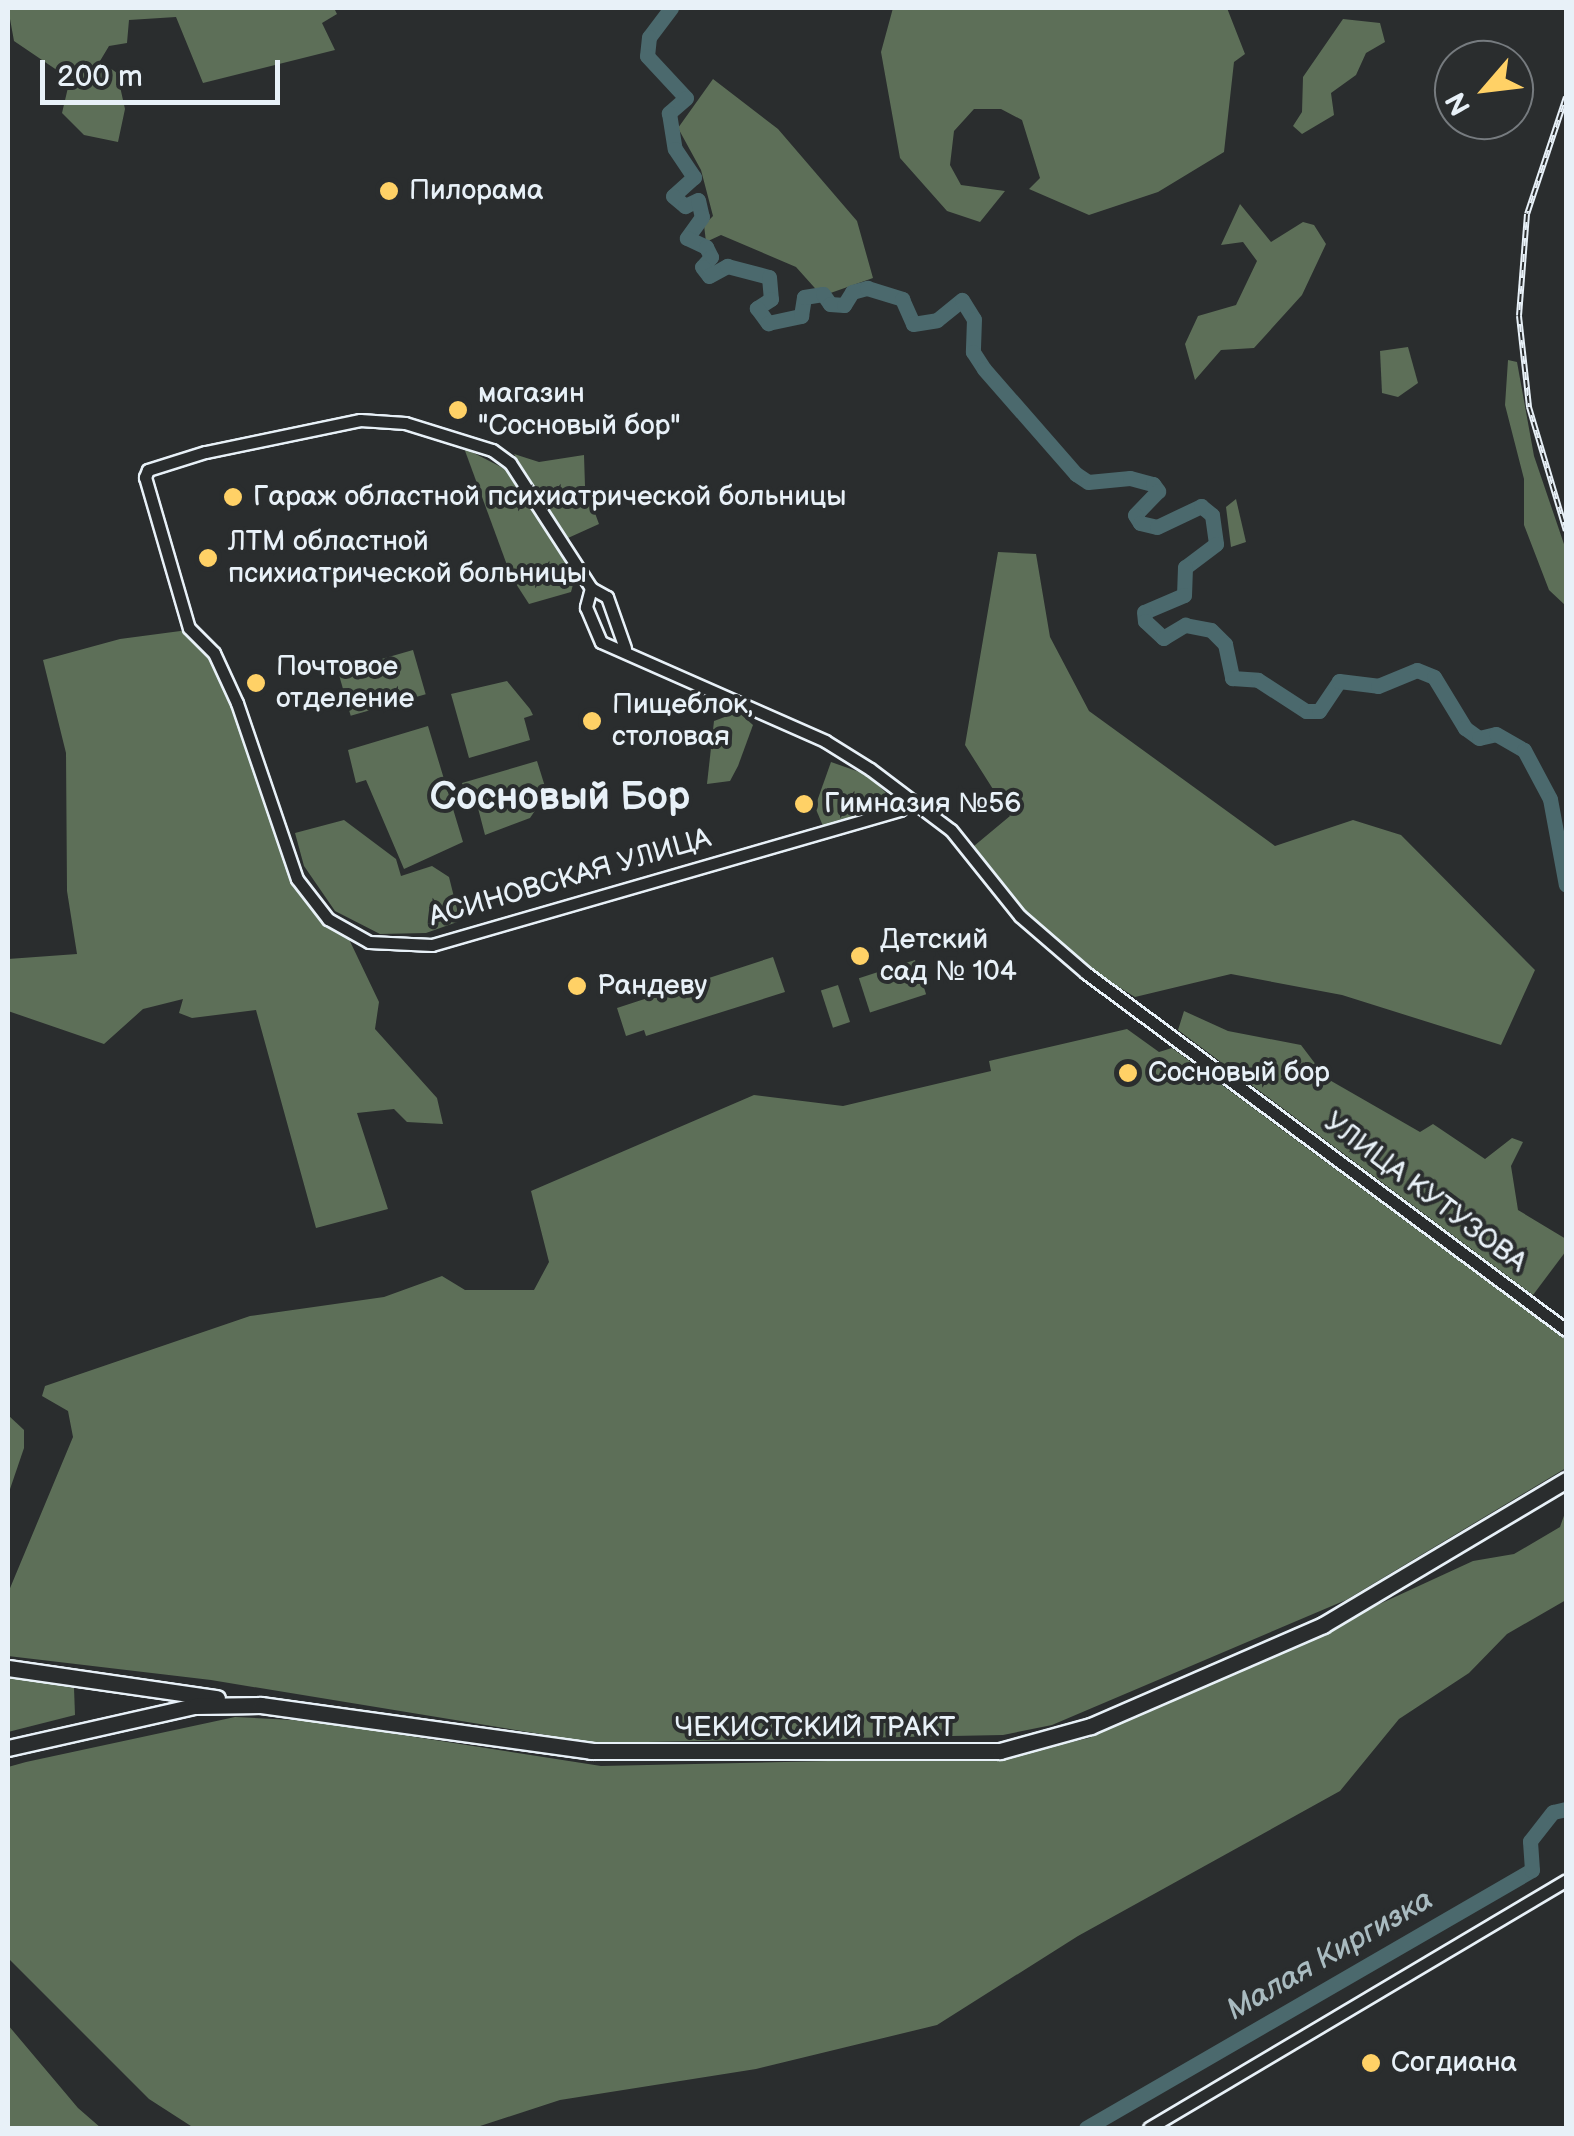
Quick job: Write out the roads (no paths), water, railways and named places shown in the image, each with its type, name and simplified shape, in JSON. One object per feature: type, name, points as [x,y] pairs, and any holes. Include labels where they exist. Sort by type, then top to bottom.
[{"type":"main road","name":"ЧЕКИСТСКИЙ ТРАКТ","points":[[8,1748],[195,1706],[260,1706],[592,1751],[1000,1751],[1091,1726],[1322,1626],[1566,1480]]},
{"type":"main road","points":[[8,1668],[260,1706]]},
{"type":"street","name":"АСИНОВСКАЯ УЛИЦА","points":[[592,588],[510,464],[492,450],[405,423],[360,420],[148,470],[145,486],[188,628],[214,653],[237,703],[296,879],[328,919],[369,942],[432,945],[900,810],[911,800]]},
{"type":"street","points":[[592,588],[612,607],[625,648]]},
{"type":"street","name":"УЛИЦА КУТУЗОВА","points":[[592,588],[586,607],[596,636],[608,646],[625,648],[825,742],[911,800],[970,848],[1020,916],[1086,973],[1566,1330]]},
{"type":"street","points":[[1150,2128],[1566,1880]]},
{"type":"waterway","name":"Малая Киргизка","points":[[671,8],[649,37],[647,56],[686,98],[669,113],[675,149],[694,177],[673,196],[685,206],[698,200],[702,217],[687,238],[706,247],[711,257],[702,267],[709,276],[727,266],[769,277],[771,299],[757,308],[768,323],[801,316],[804,297],[823,294],[830,304],[844,305],[852,292],[867,288],[902,299],[913,324],[937,320],[962,300],[974,319],[973,352],[984,369],[1076,474],[1088,482],[1130,478],[1153,484],[1158,491],[1135,515],[1140,523],[1157,527],[1201,506],[1212,515],[1216,544],[1185,567],[1184,595],[1144,612],[1145,621],[1163,638],[1185,625],[1211,630],[1225,644],[1232,678],[1258,680],[1306,711],[1319,711],[1339,681],[1378,686],[1417,670],[1434,677],[1465,728],[1479,738],[1496,734],[1524,750],[1550,799],[1566,885]]},
{"type":"waterway","name":"Малая Киргизка","points":[[1086,2128],[1532,1870],[1530,1841],[1553,1812],[1566,1809]]},
{"type":"railway","points":[[1566,97],[1527,214],[1519,316],[1529,407],[1566,531]]},
{"type":"place","name":"Пилорама","points":[[389,191]]},
{"type":"place","name":"магазин \"Сосновый бор\"","points":[[458,410]]},
{"type":"place","name":"Гараж областной психиатрической больницы","points":[[233,497]]},
{"type":"place","name":"ЛТМ областной психиатрической больницы","points":[[208,558]]},
{"type":"place","name":"Почтовое отделение","points":[[256,683]]},
{"type":"place","name":"Пищеблок, столовая","points":[[592,721]]},
{"type":"place","name":"Гимназия №56","points":[[804,804]]},
{"type":"place","name":"Детский сад № 104","points":[[860,956]]},
{"type":"place","name":"Рандеву","points":[[577,986]]},
{"type":"place","name":"Сосновый бор","points":[[1128,1073]]},
{"type":"place","name":"Согдиана","points":[[1371,2063]]},
{"type":"district","name":"Сосновый Бор","points":[[560,798]]}]
